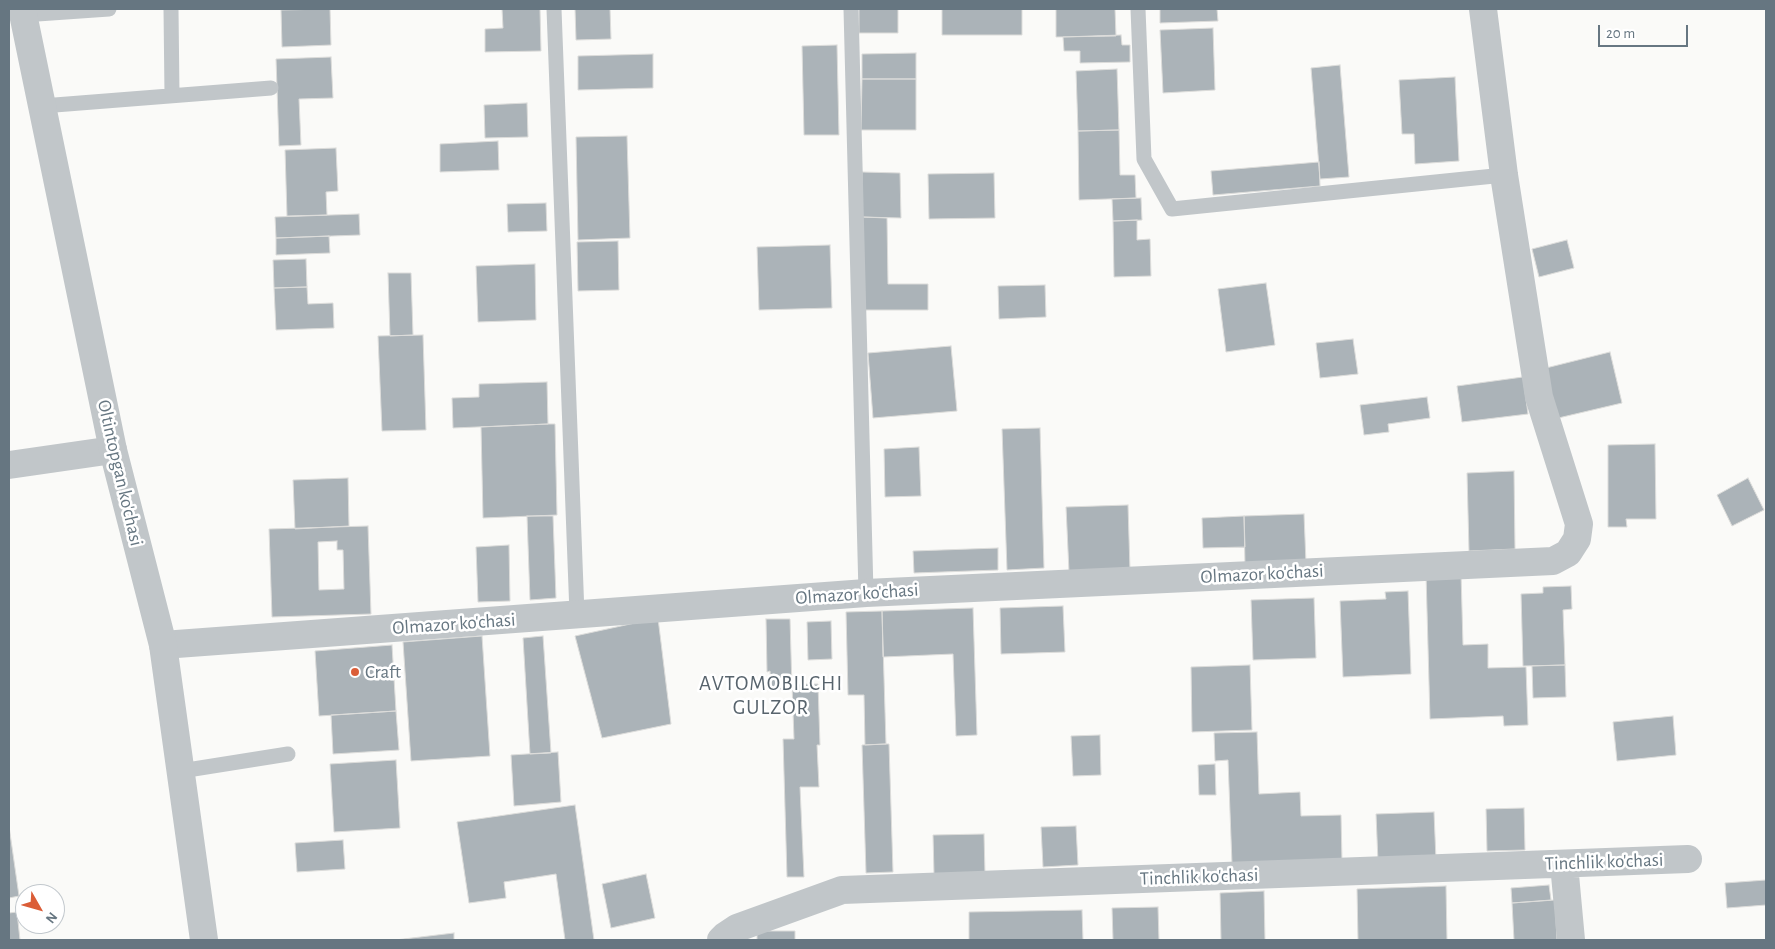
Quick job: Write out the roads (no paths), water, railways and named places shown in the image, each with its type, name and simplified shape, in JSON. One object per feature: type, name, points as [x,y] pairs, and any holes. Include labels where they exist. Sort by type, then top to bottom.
[{"type":"street","points":[[1482,9],[1504,175]]},
{"type":"street","name":"Oltintopgan ko'chasi","points":[[22,12],[113,450],[163,645],[204,940]]},
{"type":"street","name":"Olmazor ko'chasi","points":[[163,645],[866,593],[1553,561],[1568,553],[1577,539],[1579,524],[1539,398],[1504,175]]},
{"type":"street","points":[[9,465],[113,450]]},
{"type":"street","name":"Tinchlik ko'chasi","points":[[721,940],[737,928],[842,890],[1688,859]]},
{"type":"street","points":[[1564,864],[1571,940]]},
{"type":"lane","points":[[22,12],[109,9]]},
{"type":"lane","points":[[170,9],[172,95]]},
{"type":"lane","points":[[554,9],[577,614]]},
{"type":"lane","points":[[851,9],[866,593]]},
{"type":"lane","points":[[1138,9],[1144,159],[1172,209],[1504,175]]},
{"type":"lane","points":[[42,106],[271,88]]},
{"type":"lane","points":[[181,771],[288,754]]},
{"type":"place","name":"Craft","points":[[355,672]]},
{"type":"district","name":"AVTOMOBILCHI GULZOR","points":[[771,696]]}]
